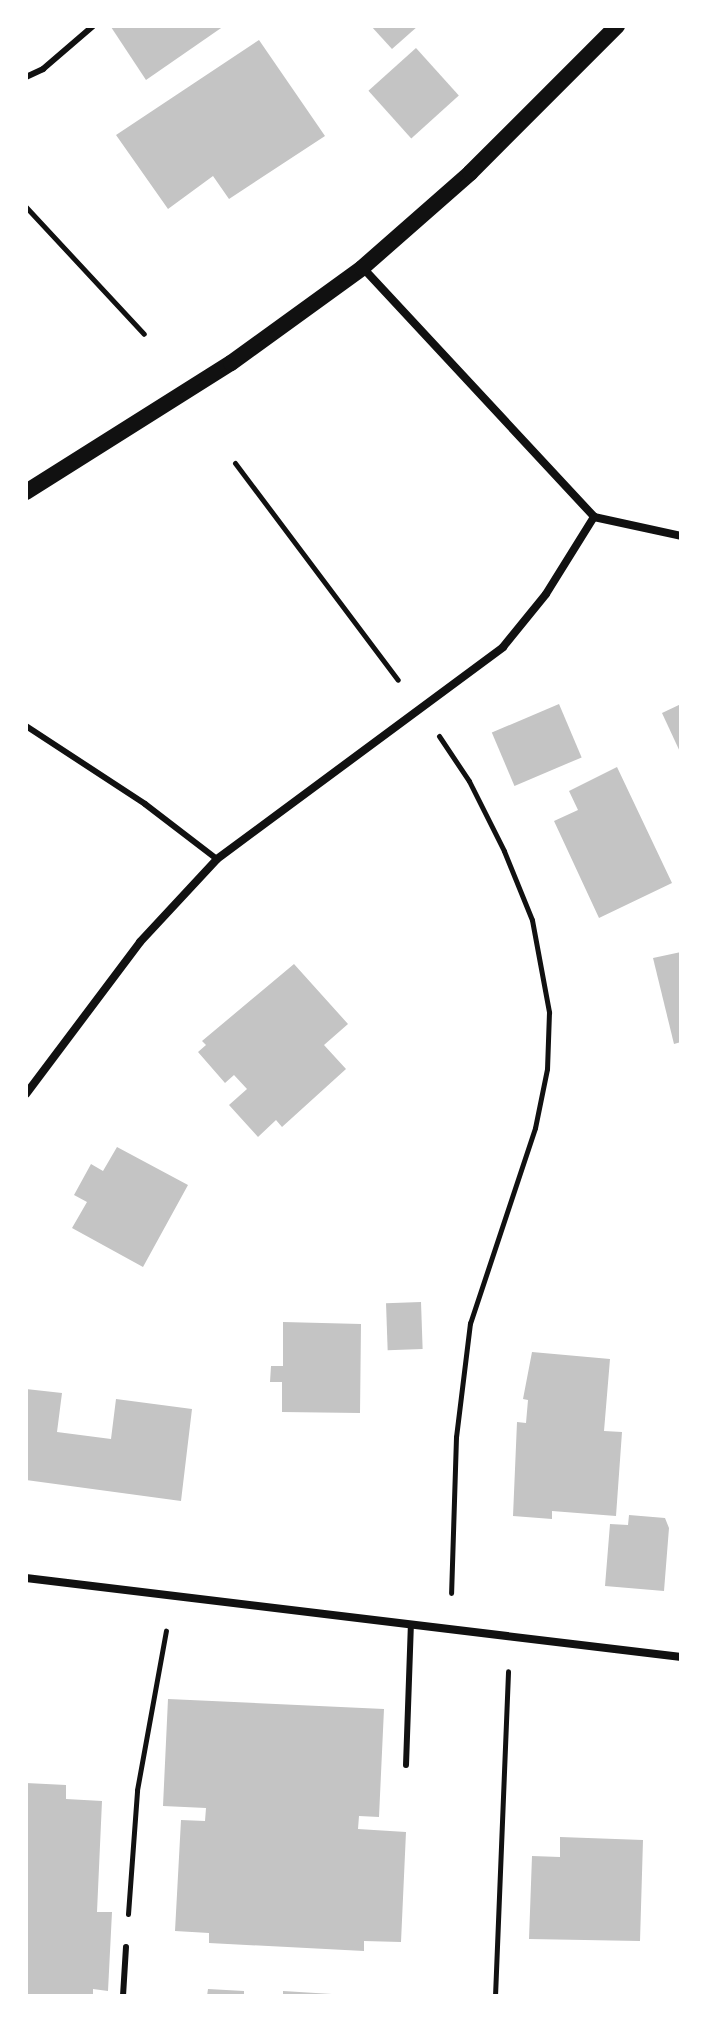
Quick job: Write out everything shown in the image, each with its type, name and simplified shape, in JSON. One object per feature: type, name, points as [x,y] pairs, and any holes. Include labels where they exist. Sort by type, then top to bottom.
[{"type":"main road","points":[[26,492],[231,363],[362,268],[470,173],[617,26]]},
{"type":"street","points":[[362,268],[594,517],[681,536]]},
{"type":"street","points":[[26,1094],[140,942],[217,859],[503,647],[546,594],[594,517]]},
{"type":"street","points":[[26,1578],[171,1592],[681,1657]]},
{"type":"lane","points":[[26,77],[43,69],[93,26]]},
{"type":"lane","points":[[26,726],[145,804],[217,859]]},
{"type":"lane","points":[[406,1765],[411,1624]]},
{"type":"lane","points":[[123,1996],[126,1947]]},
{"type":"path","points":[[26,207],[144,334]]},
{"type":"path","points":[[235,463],[421,709],[469,781],[504,851],[532,920],[549,1012],[547,1069],[535,1128],[470,1323],[456,1437],[450,1629]]},
{"type":"path","points":[[126,1947],[137,1790],[171,1592]]},
{"type":"path","points":[[495,1996],[509,1634]]},
{"type":"building","points":[[113,26],[224,26],[146,80],[111,27]]},
{"type":"building","points":[[371,26],[418,26],[392,49]]},
{"type":"building","points":[[259,40],[325,136],[229,199],[213,176],[168,209],[116,135]]},
{"type":"building","points":[[416,48],[459,96],[411,138],[368,91]]},
{"type":"building","points":[[559,704],[582,757],[514,786],[492,733]]},
{"type":"building","points":[[681,704],[681,754],[662,713]]},
{"type":"building","points":[[617,767],[672,883],[599,918],[554,821],[578,810],[569,791]]},
{"type":"building","points":[[681,952],[681,1042],[674,1044],[653,958]]},
{"type":"building","points":[[294,964],[348,1024],[324,1045],[346,1069],[282,1127],[276,1120],[258,1137],[229,1105],[247,1089],[234,1075],[225,1083],[198,1052],[206,1045],[202,1041]]},
{"type":"building","points":[[117,1147],[188,1185],[143,1267],[72,1228],[87,1202],[74,1195],[91,1164],[103,1171]]},
{"type":"building","points":[[421,1302],[423,1349],[388,1350],[386,1303]]},
{"type":"building","points":[[283,1322],[361,1324],[360,1413],[282,1412],[282,1382],[270,1382],[271,1366],[283,1366]]},
{"type":"building","points":[[532,1352],[610,1359],[604,1431],[622,1432],[616,1516],[552,1511],[552,1519],[513,1516],[517,1422],[526,1423],[528,1400],[523,1399]]},
{"type":"building","points":[[26,1389],[62,1393],[57,1432],[111,1439],[116,1399],[192,1409],[181,1501],[26,1480]]},
{"type":"building","points":[[629,1515],[665,1518],[669,1528],[664,1591],[605,1586],[610,1524],[628,1525]]},
{"type":"building","points":[[168,1699],[384,1709],[379,1817],[359,1816],[358,1829],[406,1832],[401,1942],[364,1941],[364,1951],[209,1943],[209,1933],[175,1931],[181,1820],[205,1821],[206,1808],[163,1806]]},
{"type":"building","points":[[26,1783],[66,1785],[66,1799],[102,1801],[97,1912],[112,1912],[108,1991],[93,1989],[93,1996],[26,1996]]},
{"type":"building","points":[[560,1837],[643,1840],[640,1941],[529,1939],[532,1856],[560,1857]]},
{"type":"building","points":[[208,1989],[244,1991],[244,1996],[207,1996]]},
{"type":"building","points":[[283,1991],[332,1994],[332,1996],[283,1996]]}]
